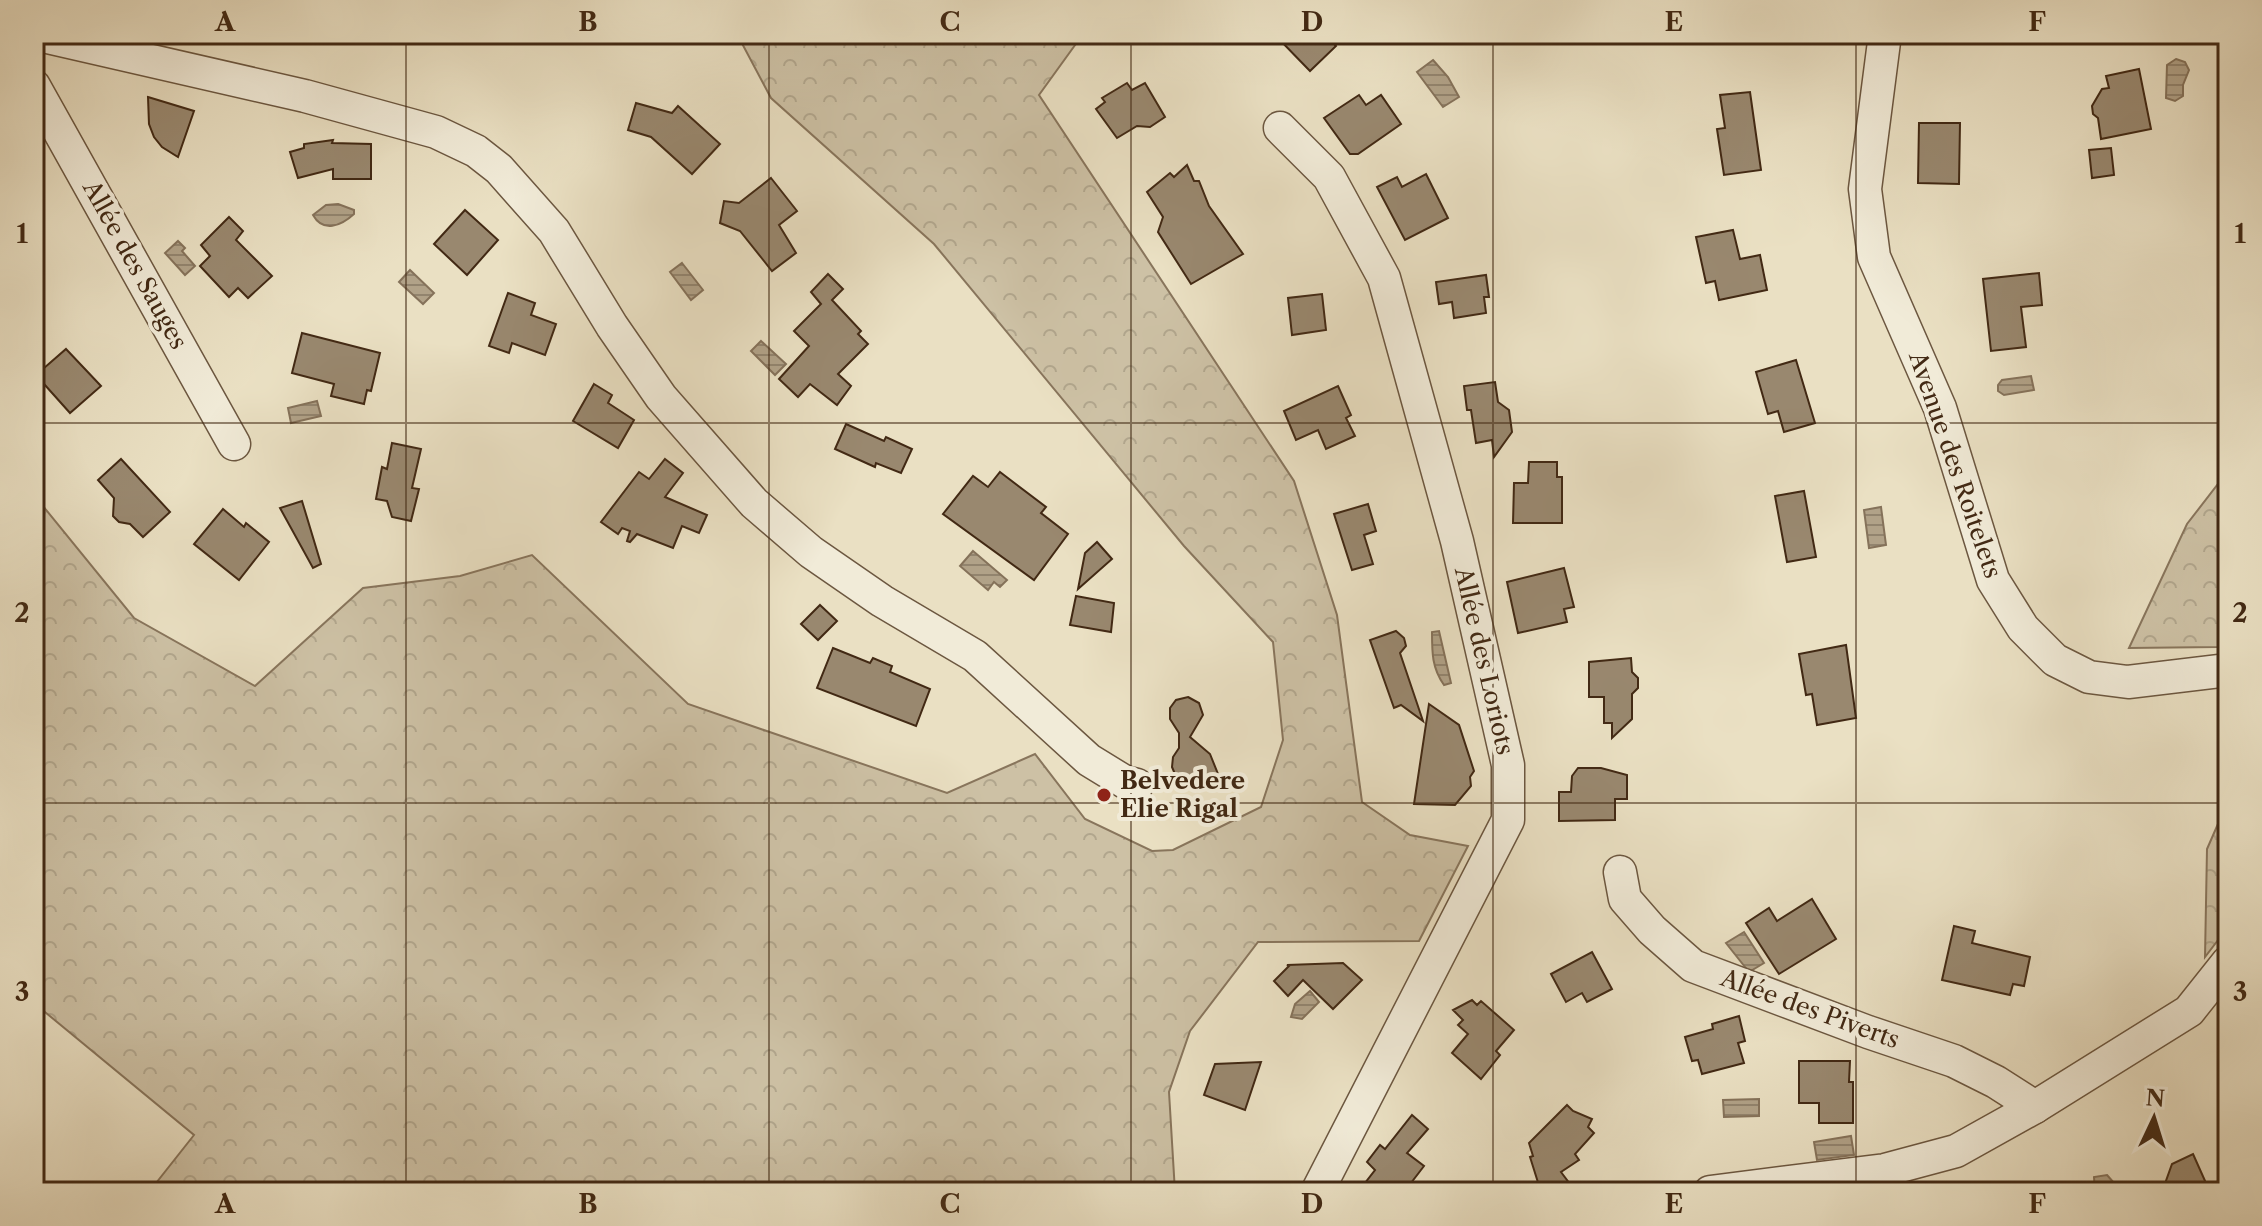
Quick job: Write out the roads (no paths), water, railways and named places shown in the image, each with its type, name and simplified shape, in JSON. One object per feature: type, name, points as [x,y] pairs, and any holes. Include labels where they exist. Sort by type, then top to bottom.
[{"type":"street","points":[[34,34],[305,96],[436,132],[476,151],[499,169],[554,231],[612,326],[661,397],[754,503],[811,552],[882,601],[975,656],[1089,760],[1125,782],[1137,785]]},
{"type":"street","name":"Avenue des Roitelets","points":[[1885,34],[1865,189],[1874,257],[1940,408],[1993,580],[2023,628],[2055,660],[2089,677],[2128,682],[2228,670]]},
{"type":"street","name":"Allée des Sauges","points":[[34,86],[234,444]]},
{"type":"street","name":"Allée des Loriots","points":[[1280,128],[1329,177],[1384,278],[1457,541],[1508,765],[1508,820],[1317,1192]]},
{"type":"street","name":"Allée des Piverts","points":[[1620,872],[1625,899],[1652,930],[1693,966],[1954,1061],[1996,1082],[2035,1107]]},
{"type":"street","points":[[1710,1192],[1813,1187],[1956,1151],[2035,1107],[2189,1011],[2228,962]]},
{"type":"place","name":"Belvedere Elie Rigal","points":[[1104,795]]}]
